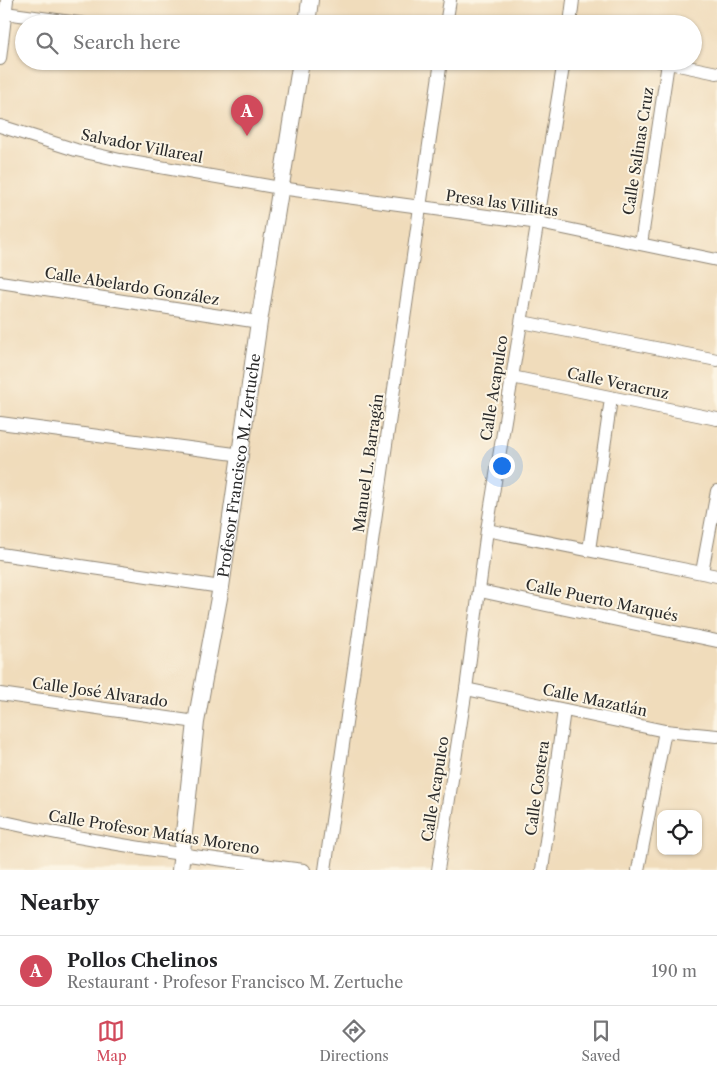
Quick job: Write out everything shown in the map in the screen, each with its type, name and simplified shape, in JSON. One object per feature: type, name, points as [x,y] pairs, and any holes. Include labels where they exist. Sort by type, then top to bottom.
[{"type":"street","points":[[0,59],[6,0]]},
{"type":"street","points":[[308,15],[310,0]]},
{"type":"street","points":[[448,15],[450,0]]},
{"type":"street","points":[[571,15],[573,0]]},
{"type":"street","points":[[5,13],[20,15]]},
{"type":"street","name":"Profesor Francisco M. Zertuche","points":[[181,863],[196,722],[221,587],[242,455],[259,322],[300,70]]},
{"type":"street","name":"Manuel L. Barragán","points":[[325,870],[440,70]]},
{"type":"street","name":"Calle Acapulco","points":[[438,870],[466,689],[487,530],[539,223],[563,70]]},
{"type":"street","name":"Calle Salinas Cruz","points":[[640,244],[663,70]]},
{"type":"street","points":[[702,70],[717,73]]},
{"type":"street","name":"Salvador Villareal","points":[[0,126],[76,150],[280,188]]},
{"type":"street","name":"Presa las Villitas","points":[[280,188],[539,223],[717,260]]},
{"type":"street","name":"Calle Abelardo González","points":[[0,282],[259,322]]},
{"type":"street","points":[[522,322],[717,360]]},
{"type":"street","name":"Calle Veracruz","points":[[512,377],[611,399],[717,419]]},
{"type":"street","points":[[588,550],[611,399]]},
{"type":"street","points":[[0,423],[242,455]]},
{"type":"street","points":[[702,572],[717,491]]},
{"type":"street","points":[[487,530],[717,576]]},
{"type":"street","points":[[0,554],[221,587]]},
{"type":"street","name":"Calle Puerto Marqués","points":[[480,591],[717,641]]},
{"type":"street","name":"Calle Mazatlán","points":[[466,689],[665,731],[717,736]]},
{"type":"street","name":"Calle José Alvarado","points":[[0,694],[196,722]]},
{"type":"street","name":"Calle Costera","points":[[542,870],[564,710]]},
{"type":"street","points":[[638,870],[665,731]]},
{"type":"street","name":"Calle Profesor Matías Moreno","points":[[0,821],[96,841],[181,863],[304,870]]},
{"type":"place","name":"Pollos Chelinos","points":[[247,136]]}]
